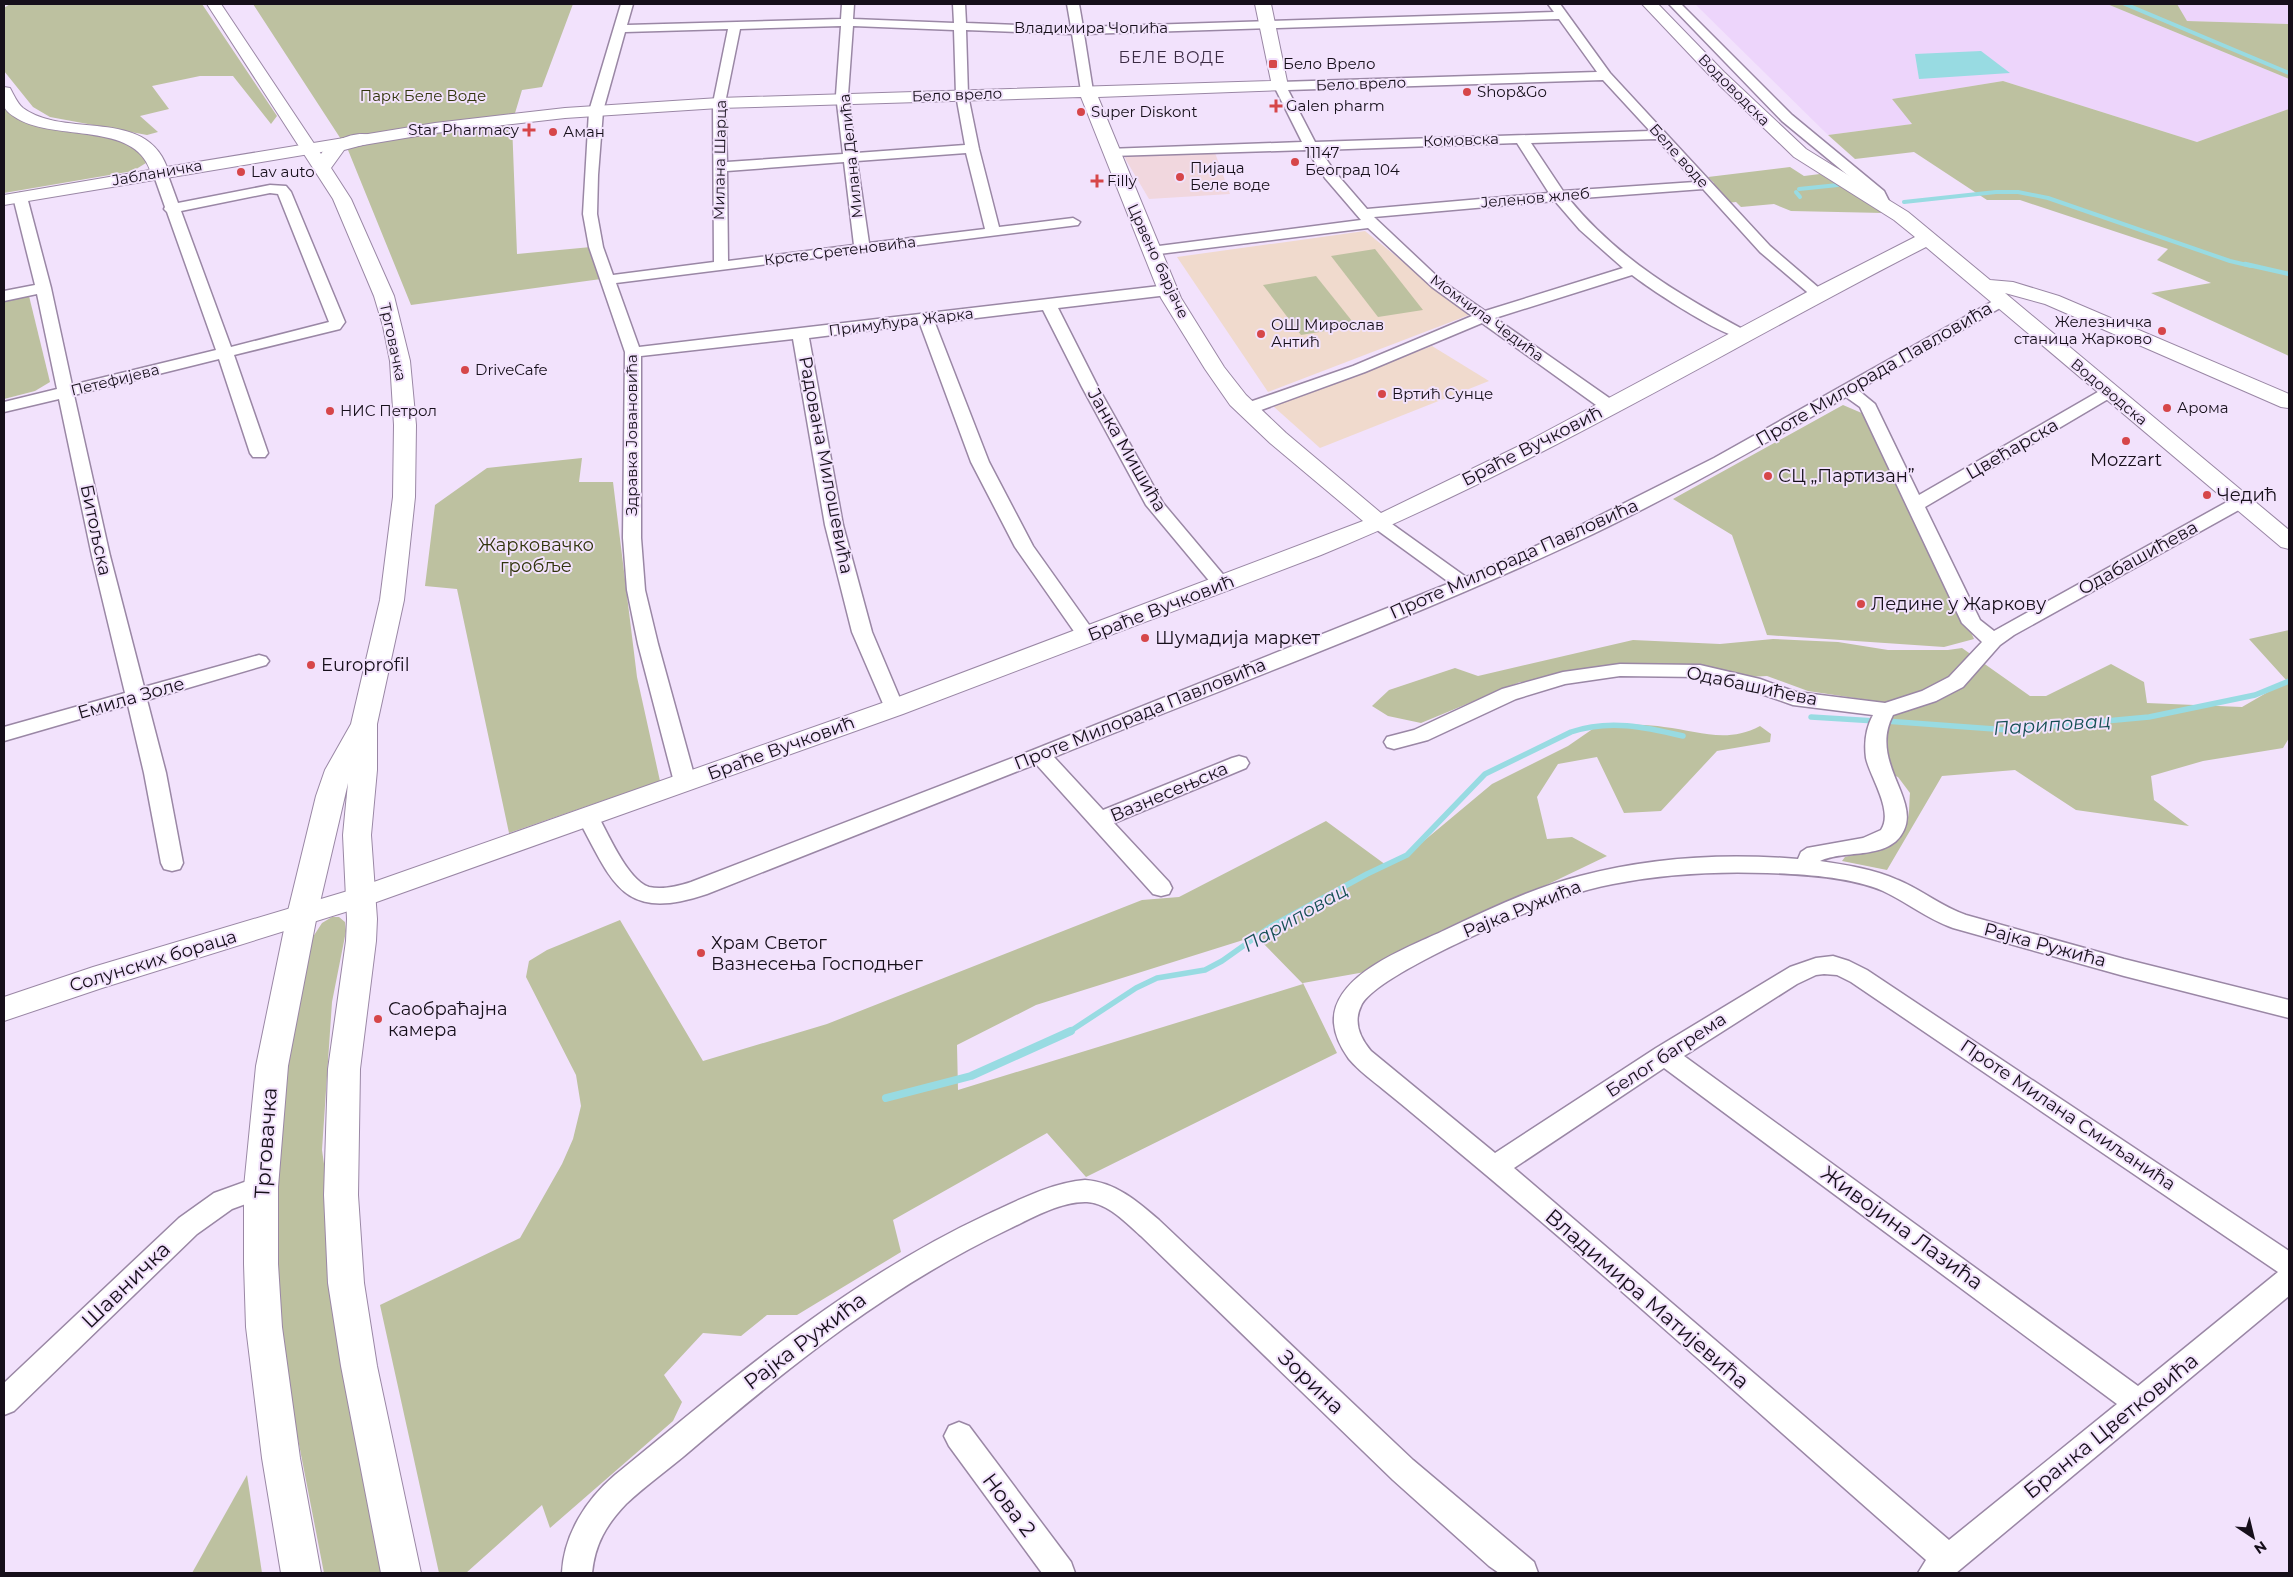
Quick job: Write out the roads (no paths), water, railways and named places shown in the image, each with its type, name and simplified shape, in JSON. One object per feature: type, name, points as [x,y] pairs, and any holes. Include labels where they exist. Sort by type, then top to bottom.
[{"type":"street","name":"Трговачка","points":[[214,4],[310,149],[348,211],[384,296],[396,342],[404,396],[404,497],[396,572],[386,630],[364,724],[363,770],[357,836],[357,860],[361,896],[361,941],[344,1068],[341,1187],[346,1283],[359,1366],[401,1573]]},
{"type":"street","name":"Здравка Јовановића","points":[[627,4],[596,111],[590,214],[596,247],[633,352],[632,538],[636,590],[648,644],[685,782]]},
{"type":"street","name":"Милана Делића","points":[[848,4],[843,99],[862,249]]},
{"type":"street","points":[[959,4],[962,95],[972,149],[993,231]]},
{"type":"street","name":"Црвено барјаче","points":[[1073,4],[1087,92],[1168,290],[1178,311],[1215,369],[1247,409],[1294,453],[1379,523],[1463,584]]},
{"type":"street","name":"Момчила Чедића","points":[[1263,4],[1280,86],[1310,145],[1330,175],[1367,219],[1437,284],[1609,406]]},
{"type":"street","name":"Беле воде","points":[[1554,4],[1606,76],[1705,185],[1765,248],[1818,294]]},
{"type":"street","name":"Водоводска","points":[[1650,4],[1777,133],[1800,153],[1823,170],[1883,204],[1985,286],[2289,542]]},
{"type":"street","name":"Водоводска","points":[[1674,4],[1787,118],[1879,194],[1883,204]]},
{"type":"street","name":"Владимира Чопића","points":[[619,29],[847,22],[1077,31],[1563,15]]},
{"type":"street","name":"Милана Шарца","points":[[722,266],[719,103],[735,25]]},
{"type":"street","name":"Бело врело","points":[[310,149],[364,139],[491,121],[596,111],[719,103],[1606,76]]},
{"type":"street","points":[[4,92],[17,111],[29,118],[58,126],[110,134],[137,142],[152,156],[160,173],[225,353],[259,453]]},
{"type":"street","name":"Комовска","points":[[1112,152],[1660,135]]},
{"type":"street","points":[[1521,138],[1559,196],[1590,231],[1633,270],[1742,335]]},
{"type":"street","points":[[322,168],[329,153],[364,139]]},
{"type":"street","name":"Јабланичка","points":[[12,198],[310,149]]},
{"type":"street","points":[[719,167],[972,149]]},
{"type":"street","points":[[1823,170],[1844,165]]},
{"type":"street","name":"Јеленов жлеб","points":[[1367,219],[1559,196],[1705,185]]},
{"type":"street","name":"Петефијева","points":[[4,407],[331,328],[336,322],[287,199],[281,189],[270,189],[172,209]]},
{"type":"street","name":"Битољска","points":[[12,198],[43,288],[101,556],[155,773],[172,863]]},
{"type":"street","points":[[1151,251],[1367,219]]},
{"type":"street","name":"Крсте Сретеновића","points":[[608,280],[1073,222]]},
{"type":"street","name":"Браће Вучковић","points":[[361,896],[894,708],[1223,585],[1379,523],[1527,451],[1818,294],[1926,239]]},
{"type":"street","points":[[1247,409],[1359,369],[1483,317],[1633,270]]},
{"type":"street","points":[[1985,286],[2013,288],[2052,300],[2289,402]]},
{"type":"street","points":[[4,296],[43,288]]},
{"type":"street","name":"Примућура Жарка","points":[[633,352],[1168,290]]},
{"type":"street","name":"Проте Милорада Павловића","points":[[588,817],[623,877],[632,888],[641,893],[656,895],[680,894],[1040,755],[1463,584],[1571,537],[1720,462],[2002,301]]},
{"type":"street","name":"Јанка Мишића","points":[[1048,304],[1094,395],[1155,505],[1223,585]]},
{"type":"street","points":[[926,319],[980,462],[1024,547],[1087,636]]},
{"type":"street","name":"Радована Милошевића","points":[[800,334],[834,525],[862,632],[894,708]]},
{"type":"street","points":[[1846,390],[1867,404],[1972,623],[1993,641]]},
{"type":"street","name":"Цвећарска","points":[[1915,505],[2109,392]]},
{"type":"street","name":"Одабашићева","points":[[1394,742],[1421,735],[1509,694],[1563,678],[1620,670],[1700,671],[1753,684],[1793,698],[1883,716],[1956,682],[1993,641],[2016,626],[2240,502]]},
{"type":"street","name":"Емила Золе","points":[[4,734],[259,661]]},
{"type":"street","points":[[1808,867],[1809,858],[1815,854],[1870,842],[1887,836],[1893,830],[1895,820],[1892,794],[1878,762],[1876,750],[1883,716]]},
{"type":"street","name":"Трговачка","points":[[302,1573],[274,1406],[264,1328],[261,1264],[261,1186],[272,1066],[302,915],[330,796],[339,770],[364,724]]},
{"type":"street","points":[[1040,755],[1161,888]]},
{"type":"street","name":"Вазнесењска","points":[[1100,820],[1239,763]]},
{"type":"street","name":"Рајка Ружића","points":[[1348,1037],[1346,1024],[1347,1009],[1352,998],[1373,978],[1421,952],[1557,892],[1599,879],[1660,870],[1756,864],[1808,867],[1861,876],[1896,887],[1954,920],[2181,983],[2289,1009]]},
{"type":"street","name":"Солунских бораца","points":[[4,1009],[93,979],[361,896]]},
{"type":"street","name":"Белог багрема","points":[[1494,1167],[1665,1055],[1804,970],[1819,965],[1833,965],[1846,968]]},
{"type":"street","name":"Проте Милана Смиљанића","points":[[1846,968],[2086,1126],[2289,1265]]},
{"type":"street","name":"Владимира Матијевића","points":[[1348,1037],[1370,1064],[1494,1167],[1941,1566]]},
{"type":"street","name":"Живојина Лазића","points":[[1665,1055],[2138,1403]]},
{"type":"street","name":"Шавничка","points":[[4,1402],[188,1226],[224,1200],[261,1186]]},
{"type":"street","name":"Рајка Ружића","points":[[577,1573],[587,1535],[606,1504],[731,1396],[811,1334],[896,1274],[998,1221],[1072,1193],[1087,1190],[1098,1193]]},
{"type":"street","name":"Зорина","points":[[1098,1193],[1130,1212],[1164,1240],[1396,1464],[1479,1538],[1523,1573]]},
{"type":"street","name":"Бранка Цветковића","points":[[1941,1566],[2289,1280]]},
{"type":"street","name":"Нова 2","points":[[959,1436],[1060,1573]]},
{"type":"waterway","points":[[2125,4],[2289,73]]},
{"type":"waterway","points":[[1799,189],[1838,185]]},
{"type":"waterway","points":[[1796,192],[1800,197]]},
{"type":"waterway","points":[[1904,202],[1996,192],[2018,192],[2048,198],[2230,261],[2251,266]]},
{"type":"waterway","points":[[2245,264],[2289,274]]},
{"type":"waterway","name":"Париповац","points":[[1885,721],[2008,730],[2149,717],[2255,695],[2289,681]]},
{"type":"waterway","name":"Париповац","points":[[1811,717],[1876,721]]},
{"type":"waterway","name":"Париповац","points":[[1069,1032],[1136,988],[1157,978],[1205,970],[1222,961],[1270,927],[1367,874],[1407,855],[1485,774],[1571,732],[1585,728],[1613,725],[1641,727],[1683,736]]},
{"type":"waterway","name":"Париповац","points":[[886,1098],[971,1076],[1069,1032]]},
{"type":"place","name":"Бело Врело","points":[[1273,64]]},
{"type":"place","name":"Shop&Go","points":[[1467,92]]},
{"type":"place","name":"Galen pharm","points":[[1276,106]]},
{"type":"place","name":"Super Diskont","points":[[1081,112]]},
{"type":"place","name":"Star Pharmacy","points":[[529,130]]},
{"type":"place","name":"Аман","points":[[553,132]]},
{"type":"place","name":"11147 Београд 104","points":[[1295,162]]},
{"type":"place","name":"Lav auto","points":[[241,172]]},
{"type":"place","name":"Пијаца Беле воде","points":[[1180,177]]},
{"type":"place","name":"Filly","points":[[1097,181]]},
{"type":"place","name":"Железничка станица Жарково","points":[[2162,331]]},
{"type":"place","name":"ОШ Мирослав Антић","points":[[1261,334]]},
{"type":"place","name":"DriveCafe","points":[[465,370]]},
{"type":"place","name":"Вртић Сунце","points":[[1382,394]]},
{"type":"place","name":"Арома","points":[[2167,408]]},
{"type":"place","name":"НИС Петрол","points":[[330,411]]},
{"type":"place","name":"Mozzart","points":[[2126,441]]},
{"type":"place","name":"СЦ „Партизан”","points":[[1768,476]]},
{"type":"place","name":"Чедић","points":[[2207,495]]},
{"type":"place","name":"Ледине у Жаркову","points":[[1861,604]]},
{"type":"place","name":"Шумадија маркет","points":[[1145,638]]},
{"type":"place","name":"Europrofil","points":[[311,665]]},
{"type":"place","name":"Храм Светог Вазнесења Господњег","points":[[701,953]]},
{"type":"place","name":"Саобраћајна камера","points":[[378,1019]]},
{"type":"district","name":"БЕЛЕ ВОДЕ","points":[[1172,57]]},
{"type":"park label","name":"Парк Беле Воде","points":[[423,96]]},
{"type":"park label","name":"Жарковачко гробље","points":[[536,555]]}]
